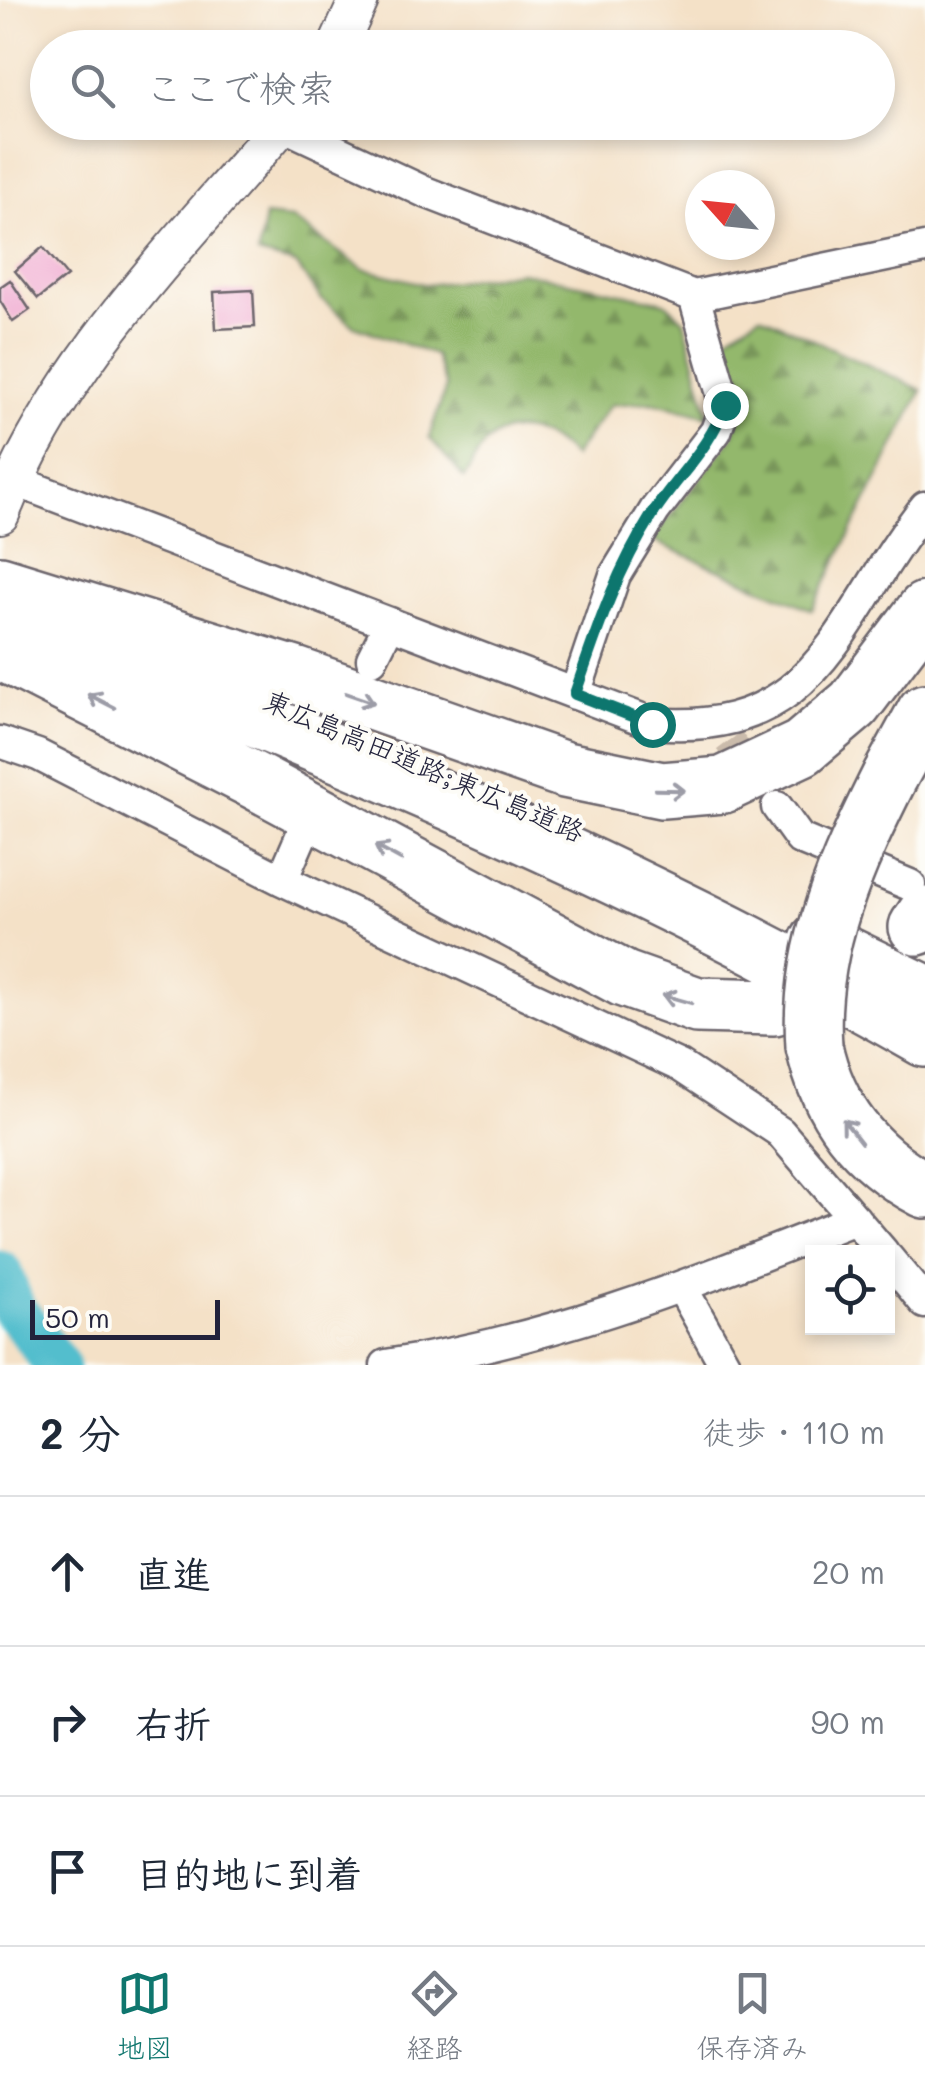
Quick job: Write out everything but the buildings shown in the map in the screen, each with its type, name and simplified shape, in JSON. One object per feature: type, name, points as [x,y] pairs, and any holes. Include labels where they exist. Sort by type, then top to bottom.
[{"type":"highway","points":[[0,584],[295,675],[565,770],[662,790],[724,785],[802,748],[854,704],[925,610]]},
{"type":"highway","name":"東広島高田道路;東広島道路","points":[[0,596],[434,768],[833,968]]},
{"type":"highway","name":"東広島高田道路;東広島道路","points":[[0,618],[270,726],[833,968]]},
{"type":"highway","points":[[0,652],[257,782],[624,979],[698,1005],[774,1007]]},
{"type":"highway","points":[[925,712],[862,832],[826,925],[813,988],[814,1046],[820,1074],[845,1123],[880,1161],[925,1190]]},
{"type":"highway","points":[[833,968],[925,993]]},
{"type":"highway","points":[[833,968],[925,1039]]},
{"type":"street","points":[[345,30],[359,0]]},
{"type":"street","points":[[268,140],[196,218],[107,329],[63,391],[4,490],[390,624],[652,724],[726,732],[794,689],[830,654],[862,595],[925,507]]},
{"type":"street","points":[[316,140],[425,192],[694,296],[925,248]]},
{"type":"street","points":[[575,694],[616,575],[655,510],[716,431],[725,405],[694,296]]},
{"type":"street","points":[[372,659],[390,624]]},
{"type":"street","points":[[0,742],[38,755],[282,880],[680,1066],[780,1132],[877,1245]]},
{"type":"street","points":[[777,807],[800,839],[917,909]]},
{"type":"street","points":[[282,880],[302,834]]},
{"type":"street","points":[[386,1365],[464,1353],[586,1322],[855,1218]]},
{"type":"street","points":[[895,1267],[925,1303]]},
{"type":"street","points":[[682,1288],[725,1365]]},
{"type":"green space","points":[[265,216],[292,219],[363,269],[427,285],[521,272],[665,302],[684,320],[709,416],[651,402],[610,405],[573,457],[543,436],[508,431],[486,443],[464,478],[429,437],[446,387],[435,355],[354,326],[320,298],[296,264],[258,254]]},
{"type":"green space","points":[[760,315],[922,390],[812,610],[651,540],[733,437],[738,413],[720,341]]},
{"type":"waterway","points":[[0,1273],[14,1310],[57,1365]]},
{"type":"tunnel","points":[[729,741],[758,780]]},
{"type":"route","points":[[652,724],[575,694],[616,575],[655,510],[716,431],[725,405]]}]
